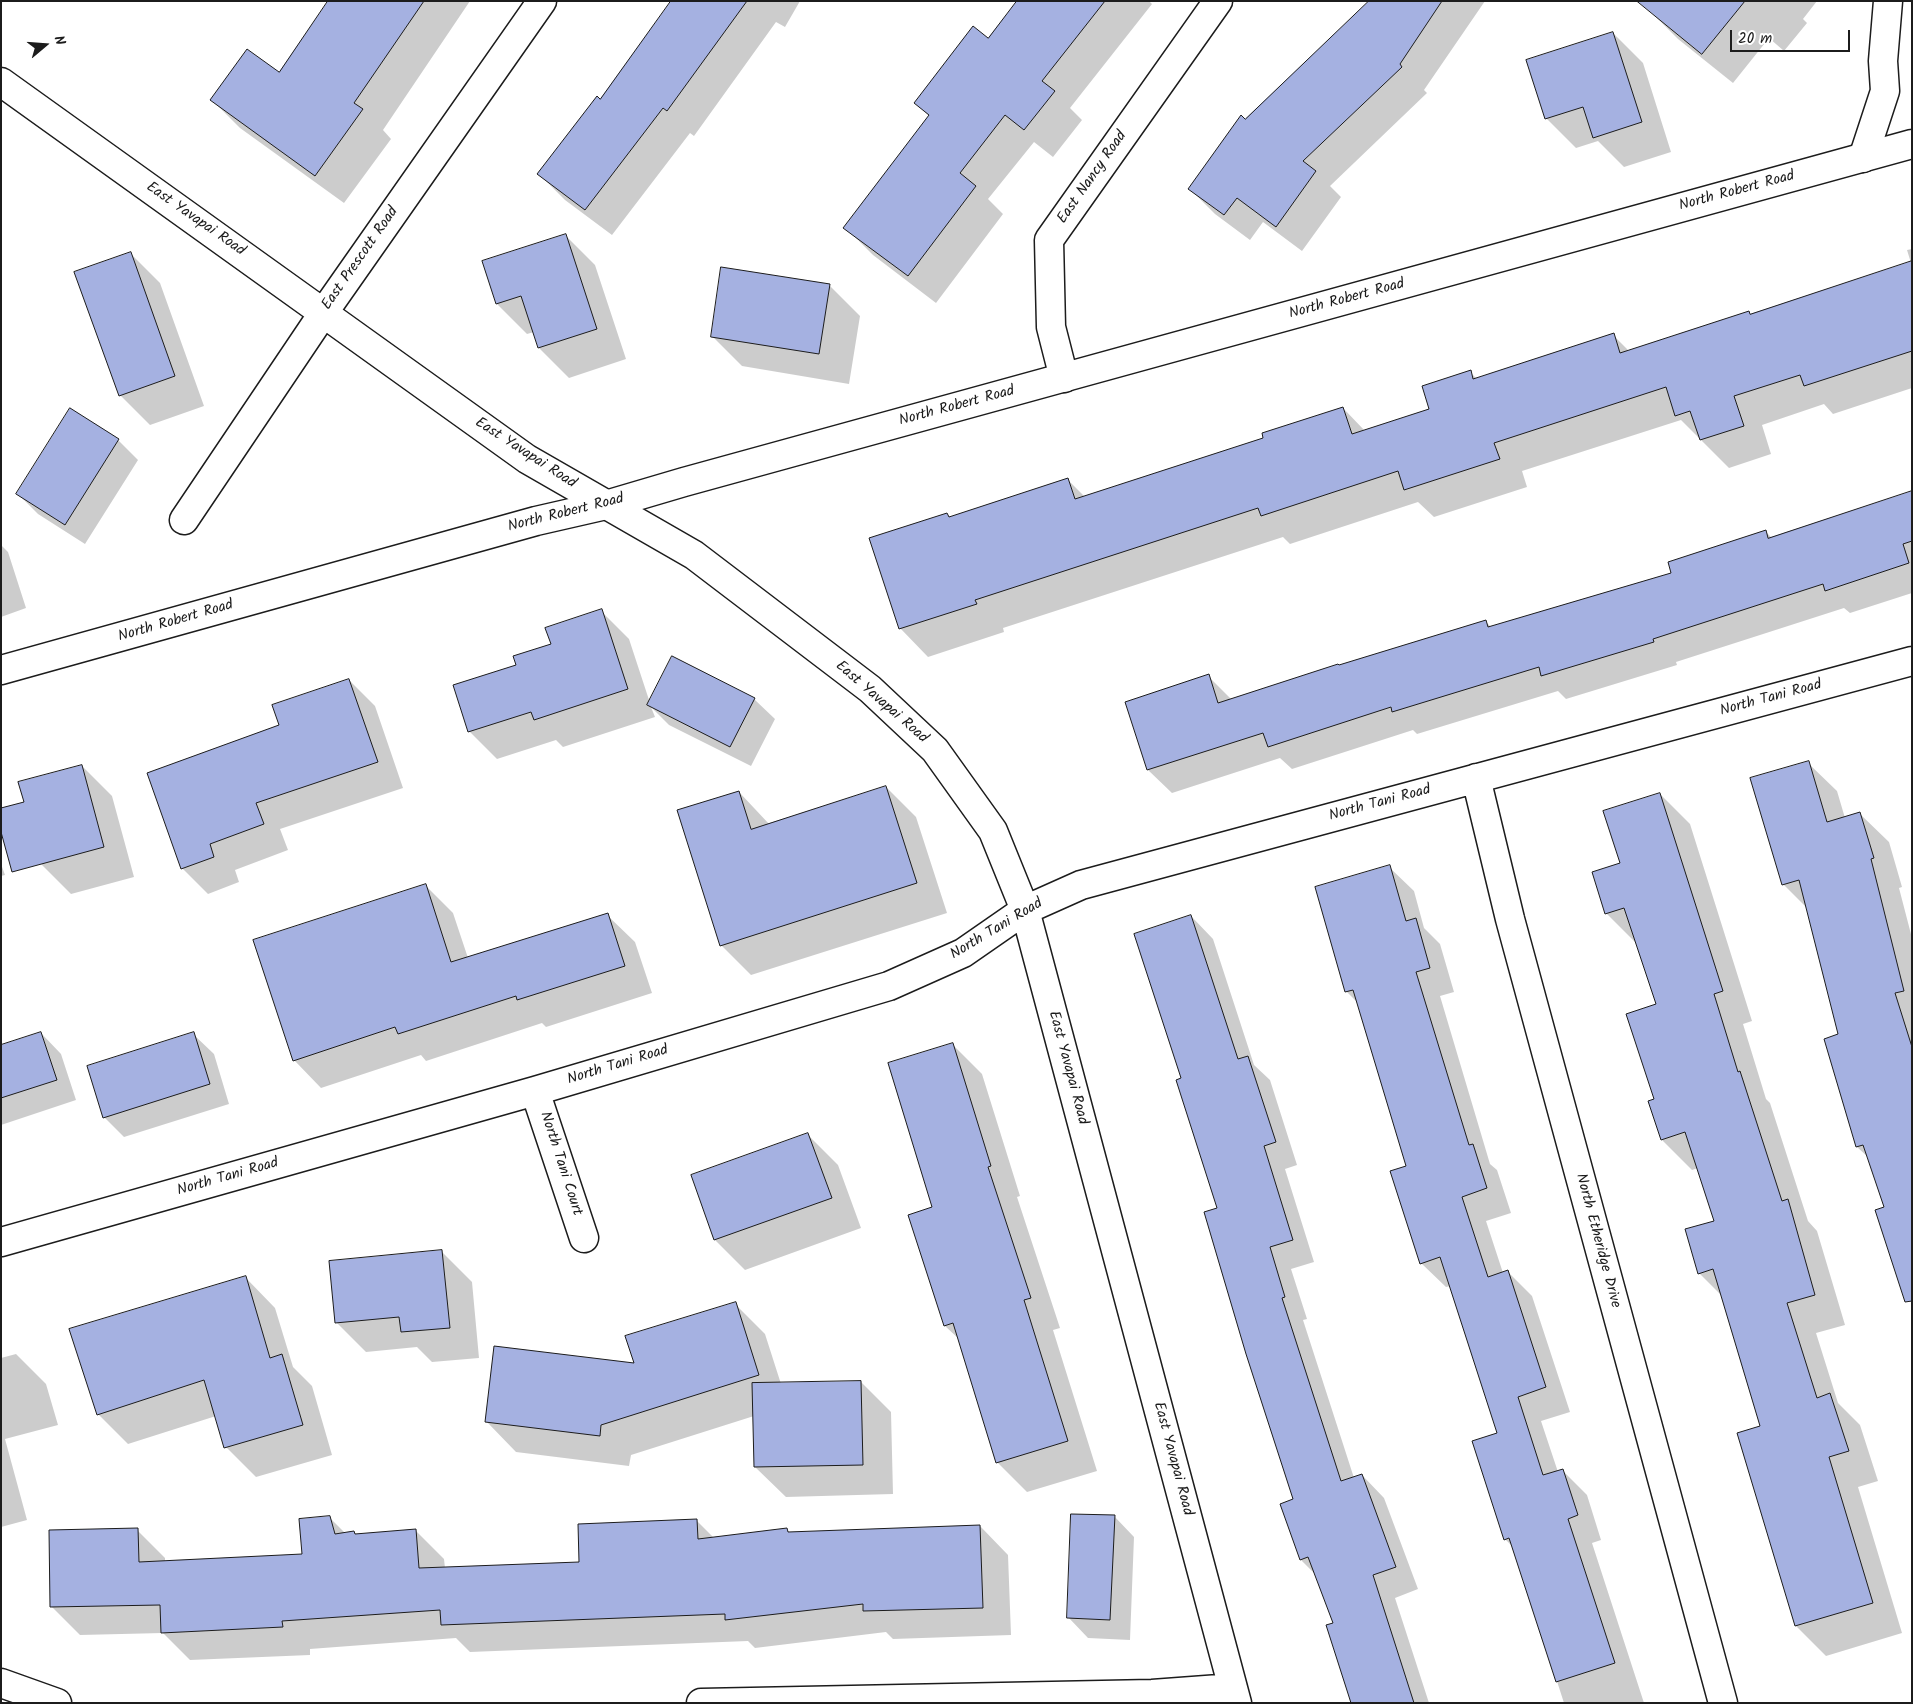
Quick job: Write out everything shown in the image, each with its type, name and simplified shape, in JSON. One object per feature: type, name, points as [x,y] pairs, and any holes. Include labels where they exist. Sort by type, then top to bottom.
[{"type":"street","name":"East Prescott Road","points":[[184,520],[324,312],[542,1]]},
{"type":"street","name":"East Nancy Road","points":[[1064,378],[1051,327],[1049,240],[1218,1]]},
{"type":"street","points":[[1863,158],[1885,91],[1883,61],[1888,1]]},
{"type":"street","name":"East Yavapai Road","points":[[1,82],[528,459],[694,555],[870,689],[936,750],[993,831],[1025,910],[1235,1696]]},
{"type":"street","name":"North Robert Road","points":[[1,670],[536,521],[606,505],[1912,144]]},
{"type":"street","name":"North Tani Road","points":[[1,1242],[535,1091],[889,986],[963,953],[1025,910],[1081,885],[1912,661]]},
{"type":"street","name":"North Etheridge Drive","points":[[1476,778],[1510,919],[1723,1703]]},
{"type":"street","name":"North Tani Court","points":[[535,1091],[584,1238]]},
{"type":"street","points":[[1,1683],[57,1703]]},
{"type":"street","points":[[701,1703],[1152,1694],[1235,1696]]},
{"type":"building","points":[[328,1],[424,1],[354,103],[363,109],[315,176],[210,100],[247,49],[279,72]]},
{"type":"building","points":[[671,1],[747,1],[667,111],[663,108],[585,210],[537,174],[597,96],[600,99]]},
{"type":"building","points":[[1017,1],[1105,1],[1042,81],[1055,91],[1024,130],[1005,115],[960,173],[976,186],[908,276],[843,228],[929,115],[914,103],[973,26],[988,38]]},
{"type":"building","points":[[1369,1],[1442,1],[1400,64],[1402,67],[1303,161],[1316,171],[1276,227],[1237,198],[1224,215],[1188,189],[1241,115],[1245,119]]},
{"type":"building","points":[[1637,1],[1745,1],[1702,54]]},
{"type":"building","points":[[1613,32],[1642,122],[1593,138],[1583,107],[1545,119],[1526,60]]},
{"type":"building","points":[[566,234],[597,329],[538,348],[521,296],[496,304],[482,261]]},
{"type":"building","points":[[131,252],[175,376],[119,396],[74,272]]},
{"type":"building","points":[[1912,261],[1912,351],[1804,386],[1800,375],[1734,396],[1744,426],[1700,440],[1690,411],[1675,416],[1666,387],[1494,443],[1500,459],[1404,490],[1398,471],[1261,516],[1258,508],[975,600],[977,604],[899,629],[869,538],[947,513],[949,517],[1068,478],[1075,499],[1263,438],[1262,433],[1343,407],[1352,434],[1429,409],[1422,386],[1471,370],[1473,379],[1614,333],[1620,353],[1749,311],[1750,314]]},
{"type":"building","points":[[721,267],[830,284],[819,354],[711,337]]},
{"type":"building","points":[[70,408],[119,439],[65,525],[16,494]]},
{"type":"building","points":[[1912,491],[1912,541],[1903,544],[1909,563],[1825,591],[1823,584],[1653,639],[1654,642],[1541,676],[1539,667],[1392,712],[1391,707],[1268,747],[1263,733],[1147,770],[1125,702],[1209,674],[1218,703],[1338,664],[1486,620],[1488,627],[1671,573],[1668,562],[1766,530],[1768,538]]},
{"type":"building","points":[[602,609],[628,689],[534,720],[531,712],[468,732],[453,685],[516,665],[513,656],[551,644],[545,628]]},
{"type":"building","points":[[672,656],[755,698],[730,747],[647,705]]},
{"type":"building","points":[[349,679],[378,762],[256,803],[264,824],[210,844],[214,857],[181,869],[147,773],[279,725],[272,705]]},
{"type":"building","points":[[1809,761],[1827,822],[1860,812],[1874,858],[1871,859],[1904,991],[1895,993],[1912,1047],[1912,1301],[1905,1302],[1875,1210],[1884,1207],[1863,1145],[1856,1147],[1824,1039],[1838,1034],[1799,880],[1782,885],[1750,778]]},
{"type":"building","points":[[82,765],[104,847],[12,872],[1,832],[1,808],[24,802],[18,782]]},
{"type":"building","points":[[886,786],[917,883],[720,946],[677,810],[739,791],[751,829]]},
{"type":"building","points":[[1660,793],[1723,991],[1714,994],[1738,1072],[1740,1071],[1782,1201],[1788,1199],[1815,1295],[1787,1303],[1817,1398],[1830,1393],[1849,1451],[1829,1457],[1873,1603],[1795,1626],[1737,1433],[1760,1426],[1713,1269],[1698,1274],[1685,1229],[1714,1221],[1685,1132],[1661,1140],[1648,1101],[1654,1099],[1626,1014],[1656,1004],[1624,908],[1605,914],[1592,872],[1620,863],[1603,811]]},
{"type":"building","points":[[1390,865],[1406,921],[1416,918],[1430,968],[1416,972],[1469,1145],[1473,1144],[1487,1188],[1462,1197],[1488,1277],[1508,1270],[1546,1387],[1518,1397],[1543,1475],[1563,1469],[1578,1515],[1568,1519],[1615,1663],[1556,1682],[1509,1538],[1504,1540],[1472,1441],[1497,1433],[1440,1257],[1420,1264],[1390,1171],[1406,1166],[1353,990],[1345,992],[1315,887]]},
{"type":"building","points":[[426,884],[451,962],[608,913],[625,966],[517,1000],[516,996],[398,1034],[395,1027],[293,1061],[253,940]]},
{"type":"building","points":[[1191,915],[1238,1059],[1248,1056],[1276,1142],[1264,1146],[1293,1240],[1270,1247],[1285,1297],[1282,1298],[1341,1481],[1362,1474],[1396,1567],[1373,1575],[1414,1703],[1351,1703],[1326,1625],[1333,1623],[1308,1557],[1300,1560],[1280,1504],[1293,1499],[1246,1354],[1204,1212],[1217,1208],[1176,1080],[1181,1078],[1134,934]]},
{"type":"building","points":[[41,1032],[57,1080],[1,1098],[1,1045]]},
{"type":"building","points":[[194,1032],[210,1084],[103,1118],[87,1066]]},
{"type":"building","points":[[953,1043],[991,1166],[988,1167],[1031,1298],[1024,1300],[1068,1441],[996,1463],[953,1323],[944,1326],[908,1215],[932,1207],[888,1063]]},
{"type":"building","points":[[808,1133],[832,1198],[714,1240],[691,1175]]},
{"type":"building","points":[[442,1250],[450,1328],[401,1332],[399,1317],[335,1323],[329,1261]]},
{"type":"building","points":[[246,1276],[270,1358],[282,1354],[303,1425],[224,1448],[204,1380],[97,1415],[69,1329]]},
{"type":"building","points":[[736,1302],[759,1375],[601,1425],[600,1436],[485,1422],[494,1346],[634,1363],[625,1336]]},
{"type":"building","points":[[861,1381],[863,1465],[754,1467],[752,1383]]},
{"type":"building","points":[[1071,1514],[1115,1515],[1110,1620],[1067,1618]]},
{"type":"building","points":[[330,1516],[335,1534],[354,1531],[355,1534],[416,1529],[419,1568],[579,1562],[578,1524],[697,1519],[698,1539],[787,1528],[788,1532],[980,1525],[983,1608],[863,1611],[863,1604],[725,1620],[725,1614],[441,1625],[440,1610],[282,1621],[283,1627],[161,1633],[160,1605],[50,1607],[49,1530],[138,1528],[139,1562],[302,1554],[299,1519]]}]
